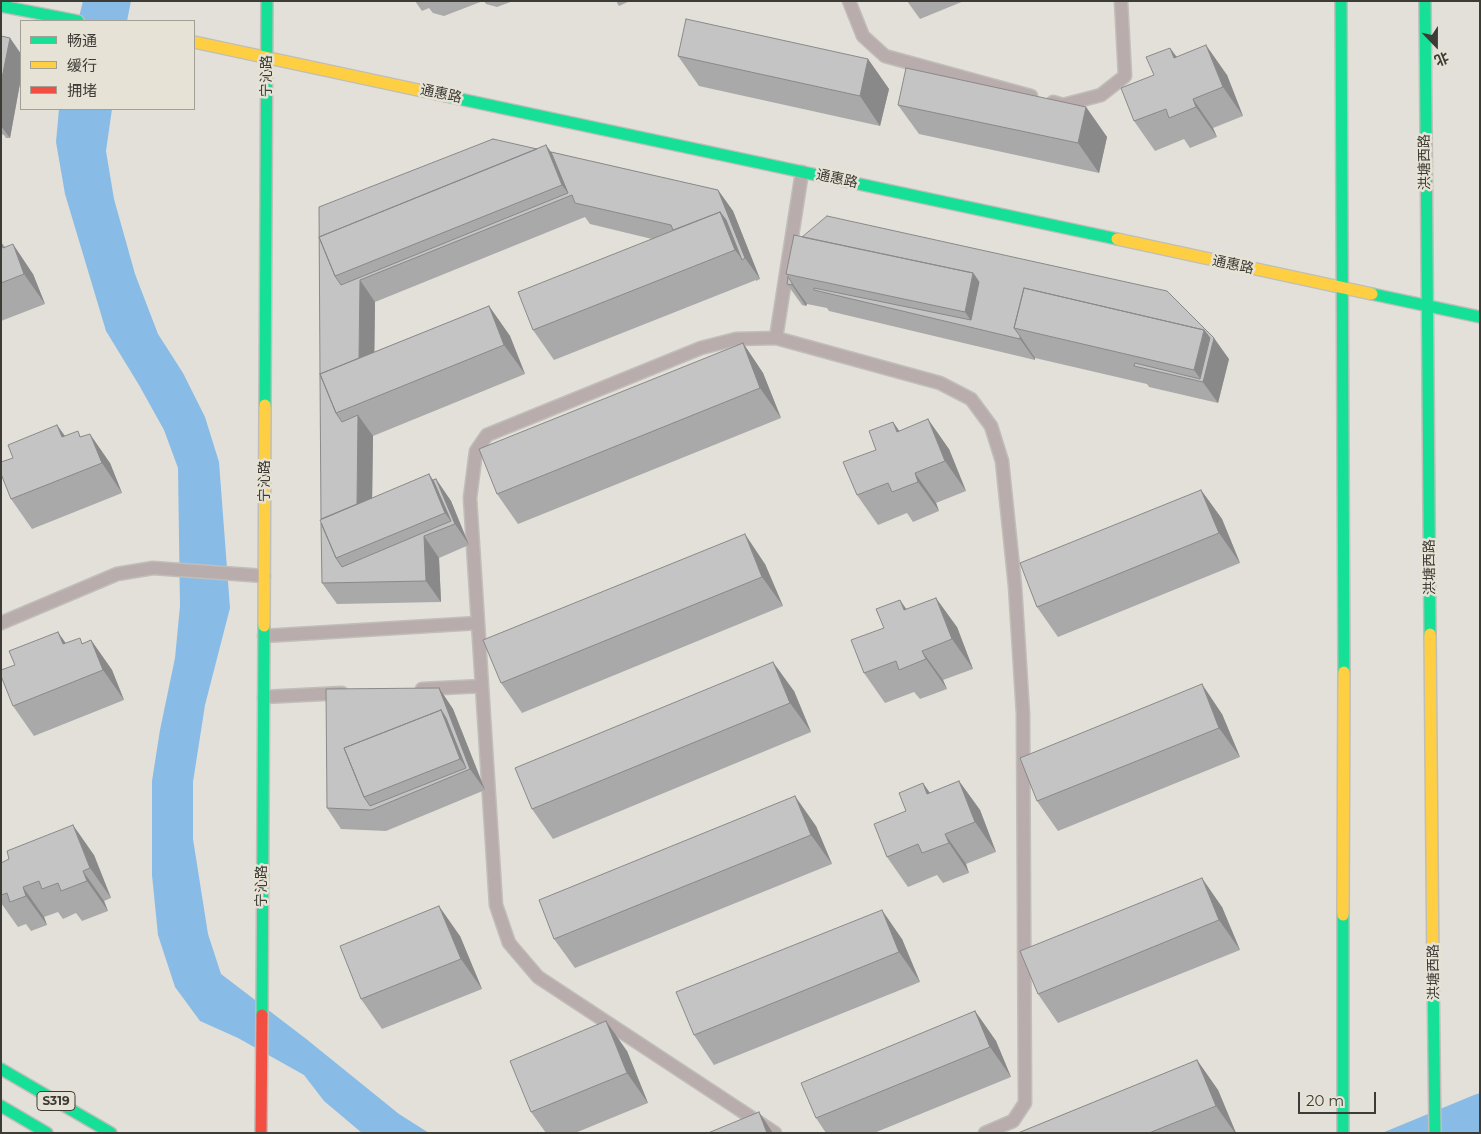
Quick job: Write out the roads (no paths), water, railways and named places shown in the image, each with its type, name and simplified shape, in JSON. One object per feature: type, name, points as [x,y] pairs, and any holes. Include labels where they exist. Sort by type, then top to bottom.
[{"type":"street","name":"宁沁路","points":[[261,1133],[267,1]]},
{"type":"street","points":[[1341,1],[1343,1129]]},
{"type":"street","name":"洪塘西路","points":[[1425,1],[1435,1133]]},
{"type":"street","points":[[1,6],[72,20]]},
{"type":"street","name":"通惠路","points":[[195,42],[267,56],[1480,317]]},
{"type":"street","name":"S319","points":[[1,1069],[110,1133]]},
{"type":"street","name":"S319","points":[[1,1106],[47,1133]]},
{"type":"lane","points":[[849,1],[863,36],[885,56],[1063,105],[1101,95],[1125,76],[1122,1]]},
{"type":"lane","points":[[776,338],[802,172]]},
{"type":"lane","points":[[775,1133],[538,978],[509,943],[496,905],[470,498],[476,451],[487,436],[701,348],[736,339],[776,338],[940,383],[971,399],[991,426],[1002,461],[1015,586],[1023,714],[1025,1103],[1013,1121],[985,1133]]},
{"type":"lane","points":[[1,623],[117,574],[153,568],[264,576]]},
{"type":"lane","points":[[264,636],[478,623]]},
{"type":"lane","points":[[412,689],[482,686]]},
{"type":"lane","points":[[264,697],[353,692]]},
{"type":"water","points":[[83,1],[131,1],[127,20],[78,20]]},
{"type":"water","points":[[59,110],[112,110],[106,151],[114,199],[135,274],[158,334],[183,373],[205,417],[219,462],[230,608],[205,705],[193,782],[193,839],[208,934],[221,974],[305,1038],[399,1114],[429,1133],[362,1133],[324,1101],[304,1075],[238,1038],[200,1021],[175,987],[158,935],[152,875],[152,781],[160,730],[175,658],[180,606],[178,468],[164,430],[106,331],[65,194],[56,142]]},
{"type":"water","points":[[1480,1093],[1480,1133],[1382,1133],[1474,1095]]}]
